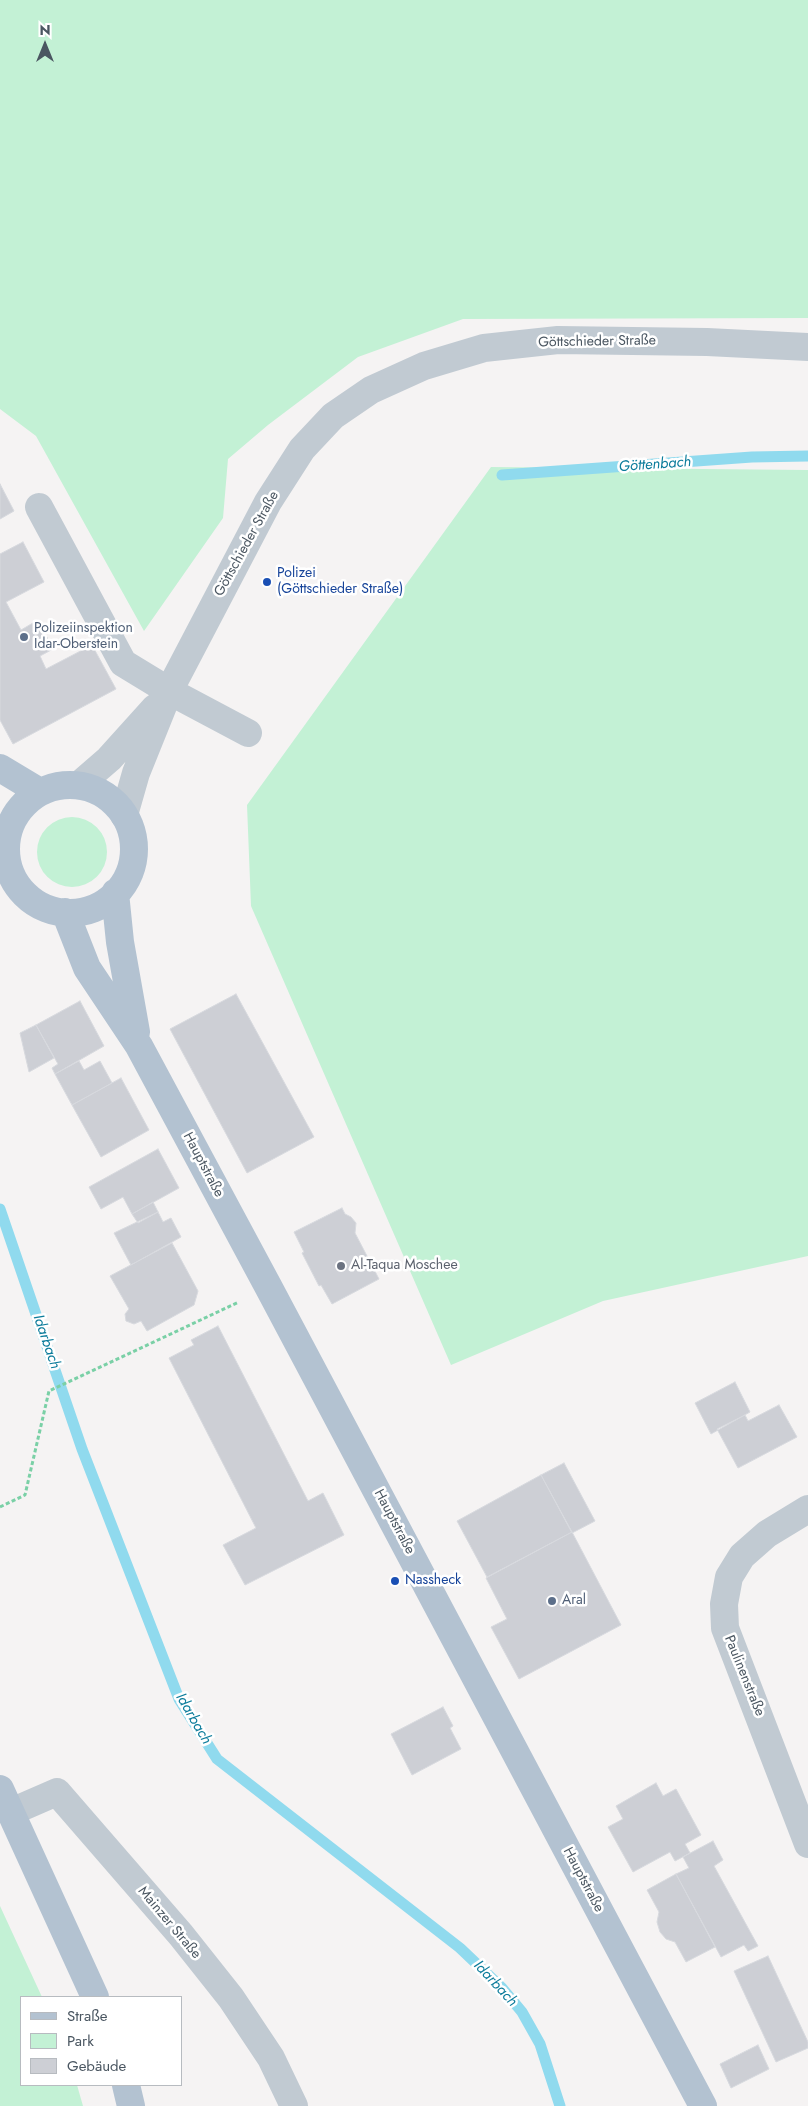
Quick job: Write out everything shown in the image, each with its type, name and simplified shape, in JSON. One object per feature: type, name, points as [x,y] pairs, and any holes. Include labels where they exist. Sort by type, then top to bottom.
[{"type":"main road","points":[[0,768],[40,792]]},
{"type":"main road","points":[[79,785],[102,793],[124,815],[132,835],[133,856],[128,876],[107,900],[87,910],[65,912],[50,909],[36,902],[19,886],[8,866],[4,829],[19,810],[40,792],[55,786],[79,785]]},
{"type":"main road","name":"Hauptstraße","points":[[115,893],[128,996],[139,1046]]},
{"type":"main road","name":"Hauptstraße","points":[[65,912],[87,968],[139,1046],[703,2106]]},
{"type":"main road","name":"Mainzer Straße","points":[[5,1801],[95,1996]]},
{"type":"main road","points":[[126,2086],[132,2106]]},
{"type":"street","name":"Göttschieder Straße","points":[[124,815],[136,773],[169,691],[268,502],[302,449],[334,416],[371,390],[424,366],[484,348],[558,340],[707,342],[808,347]]},
{"type":"street","points":[[39,508],[123,664],[248,733]]},
{"type":"street","name":"Göttschieder Straße","points":[[79,785],[109,759],[169,691]]},
{"type":"street","name":"Paulinenstraße","points":[[808,1509],[767,1534],[742,1556],[729,1576],[724,1604],[725,1628],[808,1844]]},
{"type":"street","name":"Mainzer Straße","points":[[5,1801],[57,1792],[180,1935],[231,1998],[271,2058],[294,2106]]},
{"type":"path","points":[[0,1506],[25,1495],[50,1391],[269,1288]]},
{"type":"green space","points":[[0,0],[808,0],[808,318],[463,319],[358,357],[268,425],[228,459],[223,518],[144,631],[36,436],[0,409]]},
{"type":"green space","points":[[491,467],[808,470],[808,1256],[603,1301],[451,1365],[251,906],[247,805]]},
{"type":"green space","points":[[72,817],[85,820],[97,827],[104,839],[107,852],[104,865],[97,877],[85,884],[72,887],[59,884],[47,877],[40,865],[37,852],[40,839],[47,827],[59,820]]},
{"type":"green space","points":[[0,1906],[42,1996],[20,1996],[20,2086],[77,2086],[83,2106],[0,2106]]},
{"type":"building","points":[[0,484],[14,511],[0,519]]},
{"type":"building","name":"Polizeiinspektion Idar-Oberstein","points":[[23,542],[44,582],[6,602],[21,630],[38,620],[53,649],[40,656],[46,669],[92,645],[116,689],[13,744],[0,720],[0,554]]},
{"type":"building","points":[[236,994],[314,1137],[247,1173],[170,1029]]},
{"type":"building","points":[[80,1001],[104,1046],[55,1074],[52,1068],[58,1064],[36,1025]]},
{"type":"building","points":[[36,1025],[54,1058],[29,1072],[20,1033]]},
{"type":"building","points":[[79,1061],[84,1070],[100,1061],[112,1083],[72,1105],[55,1074]]},
{"type":"building","points":[[121,1078],[149,1130],[101,1157],[72,1105]]},
{"type":"building","points":[[158,1149],[179,1188],[132,1214],[123,1197],[101,1209],[89,1187]]},
{"type":"building","points":[[153,1202],[158,1212],[138,1223],[132,1214]]},
{"type":"building","name":"Al-Taqua Moschee","points":[[342,1208],[345,1214],[356,1223],[355,1233],[379,1279],[332,1304],[321,1285],[319,1286],[302,1253],[304,1252],[294,1232]]},
{"type":"building","points":[[158,1212],[163,1222],[171,1218],[181,1237],[131,1265],[114,1233]]},
{"type":"building","points":[[172,1243],[198,1291],[194,1305],[147,1331],[141,1321],[134,1324],[126,1321],[125,1314],[129,1309],[110,1276]]},
{"type":"building","points":[[218,1326],[308,1501],[323,1493],[344,1535],[245,1585],[223,1545],[256,1528],[169,1358],[194,1345],[191,1340]]},
{"type":"building","points":[[735,1382],[750,1412],[711,1434],[695,1403]]},
{"type":"building","points":[[779,1405],[797,1437],[738,1468],[717,1429],[745,1415],[748,1421]]},
{"type":"building","points":[[564,1463],[595,1521],[572,1533],[541,1475]]},
{"type":"building","points":[[541,1475],[572,1532],[487,1577],[457,1521]]},
{"type":"building","points":[[572,1532],[621,1625],[519,1679],[491,1627],[507,1619],[486,1578]]},
{"type":"building","points":[[443,1707],[453,1726],[450,1728],[461,1749],[412,1775],[391,1734]]},
{"type":"building","points":[[656,1783],[663,1796],[676,1789],[701,1835],[685,1844],[690,1853],[675,1861],[670,1852],[633,1872],[608,1827],[623,1819],[616,1806]]},
{"type":"building","points":[[713,1841],[723,1860],[714,1866],[758,1946],[748,1951],[744,1945],[721,1957],[676,1874],[689,1868],[683,1857]]},
{"type":"building","points":[[676,1874],[715,1947],[686,1962],[675,1942],[666,1939],[660,1932],[657,1922],[659,1912],[647,1890]]},
{"type":"building","points":[[768,1956],[808,2042],[808,2048],[776,2062],[734,1971]]},
{"type":"building","points":[[758,2045],[769,2069],[731,2088],[720,2064]]},
{"type":"waterway","name":"Göttenbach","points":[[502,475],[752,457],[808,456]]},
{"type":"waterway","name":"Idarbach","points":[[0,1209],[82,1449],[179,1699],[217,1759],[460,1948],[502,1988],[522,2012],[540,2044],[560,2106]]},
{"type":"place","name":"Polizei (Göttschieder Straße)","points":[[267,582]]},
{"type":"place","name":"Polizeiinspektion Idar-Oberstein","points":[[24,637]]},
{"type":"place","name":"Al-Taqua Moschee","points":[[341,1266]]},
{"type":"place","name":"Nassheck","points":[[395,1581]]},
{"type":"place","name":"Aral","points":[[552,1601]]}]
